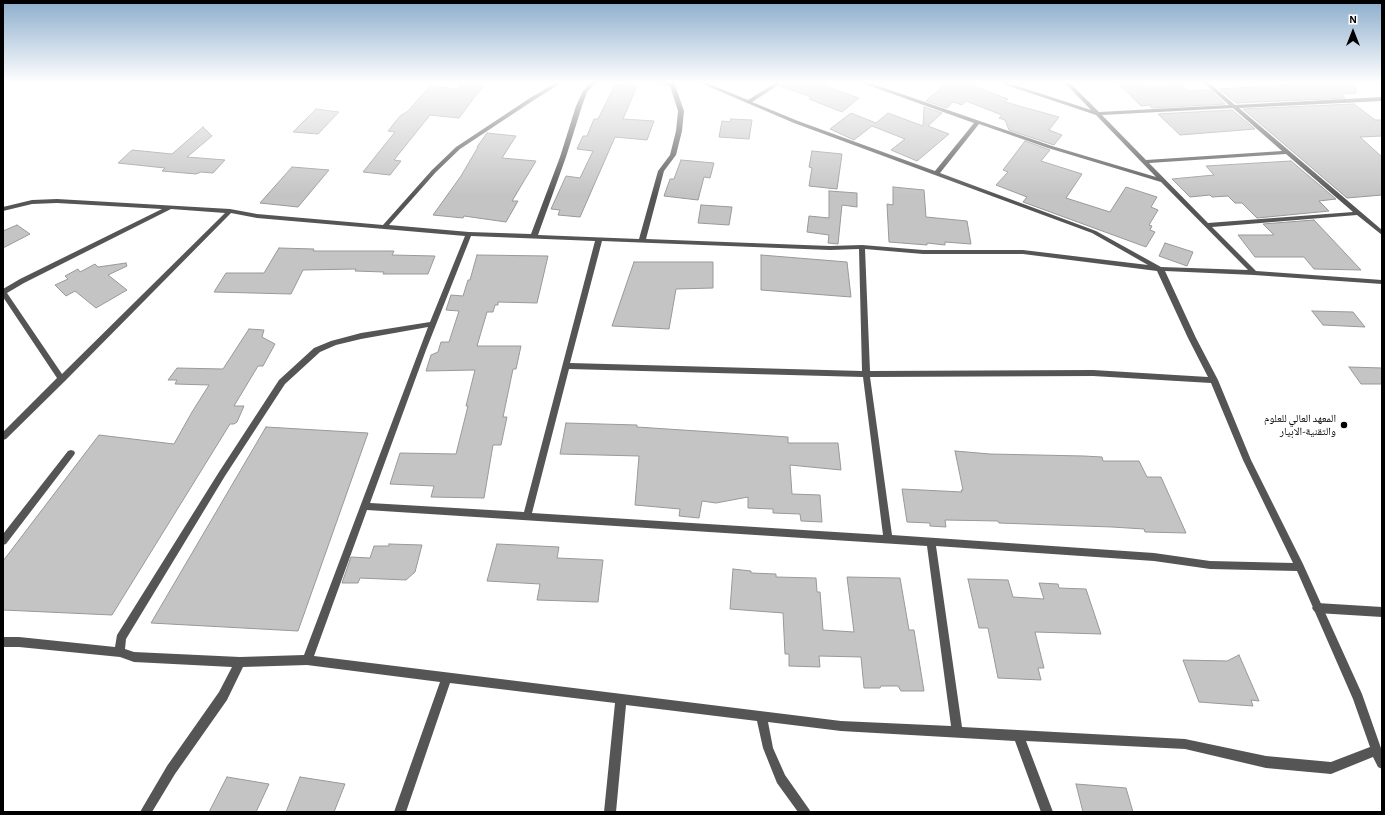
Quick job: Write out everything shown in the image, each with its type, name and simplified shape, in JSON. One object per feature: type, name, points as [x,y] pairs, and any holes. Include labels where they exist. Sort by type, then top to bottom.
[{"type":"street","points":[[385,226],[434,171],[458,148],[500,120]]},
{"type":"street","points":[[534,236],[563,157],[575,120]]},
{"type":"street","points":[[642,241],[661,171],[673,155],[680,120]]},
{"type":"street","points":[[795,120],[1094,232],[1160,269],[1192,338],[1214,380],[1247,460],[1300,567],[1358,698],[1382,763]]},
{"type":"street","points":[[969,120],[1050,147],[1163,181]]},
{"type":"street","points":[[1103,120],[1254,274]]},
{"type":"street","points":[[1250,120],[1382,233]]},
{"type":"street","points":[[936,174],[977,123]]},
{"type":"street","points":[[1144,162],[1287,152]]},
{"type":"street","points":[[3,209],[32,202],[57,200],[230,211],[257,216],[469,234],[830,248],[862,247],[923,252],[1022,252],[1160,269],[1382,282]]},
{"type":"street","points":[[62,379],[3,292],[22,281],[170,208]]},
{"type":"street","points":[[3,437],[174,269],[230,211]]},
{"type":"street","points":[[1207,225],[1359,213]]},
{"type":"street","points":[[307,660],[432,324],[469,234]]},
{"type":"street","points":[[527,516],[599,239]]},
{"type":"street","points":[[862,247],[866,374],[888,539]]},
{"type":"street","points":[[120,652],[121,638],[222,474],[282,382],[317,350],[334,343],[361,336],[432,324]]},
{"type":"street","points":[[566,366],[866,374],[1094,372],[1214,380]]},
{"type":"street","points":[[3,541],[71,453]]},
{"type":"street","points":[[364,506],[1154,557],[1210,565],[1300,567]]},
{"type":"street","points":[[931,542],[957,732]]},
{"type":"street","points":[[1317,608],[1382,612]]},
{"type":"street","points":[[3,642],[19,642],[120,652],[134,657],[240,662],[307,660],[841,726],[1185,744],[1266,762],[1331,768],[1376,750]]},
{"type":"street","points":[[146,812],[171,770],[223,696],[240,662]]},
{"type":"street","points":[[400,812],[447,677]]},
{"type":"street","points":[[610,812],[621,699]]},
{"type":"street","points":[[760,716],[768,748],[781,778],[805,812]]},
{"type":"street","points":[[1018,735],[1047,812]]},
{"type":"building","points":[[305,120],[331,120],[318,134],[293,132]]},
{"type":"building","points":[[397,120],[426,120],[394,160],[401,161],[390,175],[363,172],[395,132],[388,131]]},
{"type":"building","points":[[594,120],[654,121],[647,140],[615,137],[580,217],[558,215],[560,210],[551,209],[566,176],[580,178],[593,151],[577,149],[583,136],[587,136]]},
{"type":"building","points":[[731,120],[752,120],[749,139],[719,137],[722,121],[730,122]]},
{"type":"building","points":[[842,120],[869,120],[876,123],[880,120],[907,120],[923,126],[923,120],[934,120],[928,126],[949,134],[917,161],[891,150],[905,139],[872,126],[854,140],[830,129]]},
{"type":"building","points":[[1005,120],[1057,120],[1049,130],[1062,135],[1054,145],[1009,130]]},
{"type":"building","points":[[1164,120],[1244,120],[1255,129],[1180,135]]},
{"type":"building","points":[[1256,120],[1382,120],[1382,136],[1360,137],[1382,157],[1382,195],[1347,198]]},
{"type":"building","points":[[203,127],[212,136],[187,157],[225,160],[213,173],[201,172],[196,174],[162,171],[165,168],[118,163],[132,150],[172,154]]},
{"type":"building","points":[[487,133],[516,136],[502,158],[536,161],[512,201],[518,201],[506,222],[464,216],[463,218],[433,215],[461,176],[477,147]]},
{"type":"building","points":[[1025,141],[1050,150],[1041,161],[1082,174],[1066,198],[1110,212],[1126,187],[1157,197],[1151,207],[1158,210],[1149,225],[1152,226],[1150,230],[1155,232],[1146,247],[1023,202],[1027,197],[996,185],[1008,172],[1003,170]]},
{"type":"building","points":[[812,151],[842,154],[837,189],[809,186],[812,168],[809,167]]},
{"type":"building","points":[[681,160],[714,163],[710,178],[704,177],[698,200],[664,196],[670,179],[674,179]]},
{"type":"building","points":[[1291,161],[1336,199],[1319,201],[1329,211],[1257,218],[1242,203],[1235,203],[1228,196],[1212,197],[1210,195],[1190,197],[1172,179],[1214,175],[1206,166]]},
{"type":"building","points":[[292,167],[329,170],[298,207],[260,203]]},
{"type":"building","points":[[893,187],[924,190],[926,217],[967,221],[971,244],[945,242],[945,245],[927,243],[927,245],[889,242],[887,204],[893,205]]},
{"type":"building","points":[[829,191],[857,193],[857,207],[842,205],[838,244],[828,243],[829,235],[807,232],[809,216],[829,218]]},
{"type":"building","points":[[701,205],[732,207],[729,225],[698,223]]},
{"type":"building","points":[[1314,220],[1361,270],[1314,269],[1304,257],[1255,257],[1238,235],[1274,235],[1263,224]]},
{"type":"building","points":[[17,225],[30,234],[3,248],[3,231]]},
{"type":"building","points":[[1165,243],[1193,252],[1187,266],[1159,256]]},
{"type":"building","points":[[279,248],[314,249],[313,251],[394,251],[392,255],[435,256],[428,274],[383,274],[384,272],[355,271],[356,269],[303,270],[291,294],[214,292],[226,273],[264,273]]},
{"type":"building","points":[[477,255],[548,256],[537,303],[498,302],[498,305],[495,305],[493,312],[487,312],[477,346],[521,346],[516,369],[513,369],[503,417],[507,417],[501,445],[493,445],[484,498],[431,497],[434,486],[390,484],[400,453],[456,454],[475,370],[426,371],[431,355],[438,352],[441,342],[449,342],[459,311],[446,310],[451,295],[463,296],[468,280],[470,280]]},
{"type":"building","points":[[761,255],[847,262],[851,297],[761,290]]},
{"type":"building","points":[[634,262],[713,262],[713,288],[676,289],[669,329],[612,326]]},
{"type":"building","points":[[126,263],[127,266],[108,275],[127,290],[96,308],[75,291],[66,296],[55,285],[68,279],[65,276],[78,269],[80,272],[95,264],[98,267]]},
{"type":"building","points":[[1312,311],[1353,312],[1365,327],[1323,325]]},
{"type":"building","points":[[249,329],[264,330],[262,337],[275,344],[263,366],[258,366],[234,406],[244,406],[237,422],[230,424],[112,615],[3,610],[3,561],[99,435],[174,444],[209,385],[175,384],[177,380],[168,380],[177,368],[223,369]]},
{"type":"building","points":[[1349,367],[1382,368],[1382,384],[1361,384]]},
{"type":"building","points":[[566,423],[637,425],[637,427],[788,437],[788,443],[838,443],[841,470],[790,465],[792,494],[820,495],[822,522],[801,521],[800,514],[773,513],[773,509],[748,508],[748,497],[716,503],[702,501],[699,518],[679,516],[680,509],[635,505],[639,456],[560,454]]},
{"type":"building","points":[[266,427],[368,433],[298,631],[151,623]]},
{"type":"building","points":[[955,451],[990,454],[1084,456],[1102,457],[1103,461],[1139,461],[1147,477],[1161,477],[1186,533],[1145,532],[1144,529],[1112,527],[999,523],[998,521],[945,520],[946,527],[930,526],[930,523],[907,522],[902,489],[962,492],[961,490],[963,490]]},
{"type":"building","points":[[389,544],[422,545],[415,572],[406,580],[360,578],[358,583],[342,583],[351,557],[370,558],[374,546],[389,546]]},
{"type":"building","points":[[497,544],[559,547],[557,558],[603,560],[598,602],[537,600],[540,584],[487,581]]},
{"type":"building","points":[[733,569],[751,571],[751,573],[776,574],[776,577],[816,578],[817,592],[820,592],[823,630],[854,632],[847,577],[900,578],[909,630],[914,630],[924,691],[901,691],[898,686],[864,688],[861,657],[819,656],[820,667],[789,666],[789,654],[785,654],[783,613],[730,609]]},
{"type":"building","points":[[968,579],[1008,580],[1013,597],[1044,599],[1039,583],[1058,584],[1059,588],[1086,589],[1101,634],[1035,632],[1044,668],[1038,668],[1041,680],[998,678],[988,628],[979,628]]},
{"type":"building","points":[[1239,655],[1259,701],[1251,700],[1253,706],[1199,702],[1183,660],[1227,661]]},
{"type":"building","points":[[227,777],[269,784],[256,812],[209,812]]},
{"type":"building","points":[[300,777],[345,784],[334,812],[286,812]]},
{"type":"building","points":[[1076,784],[1126,788],[1133,812],[1083,812]]},
{"type":"place","name":"المعهد العالي للعلوم والتقنية-الابيار","points":[[1344,425]]}]
